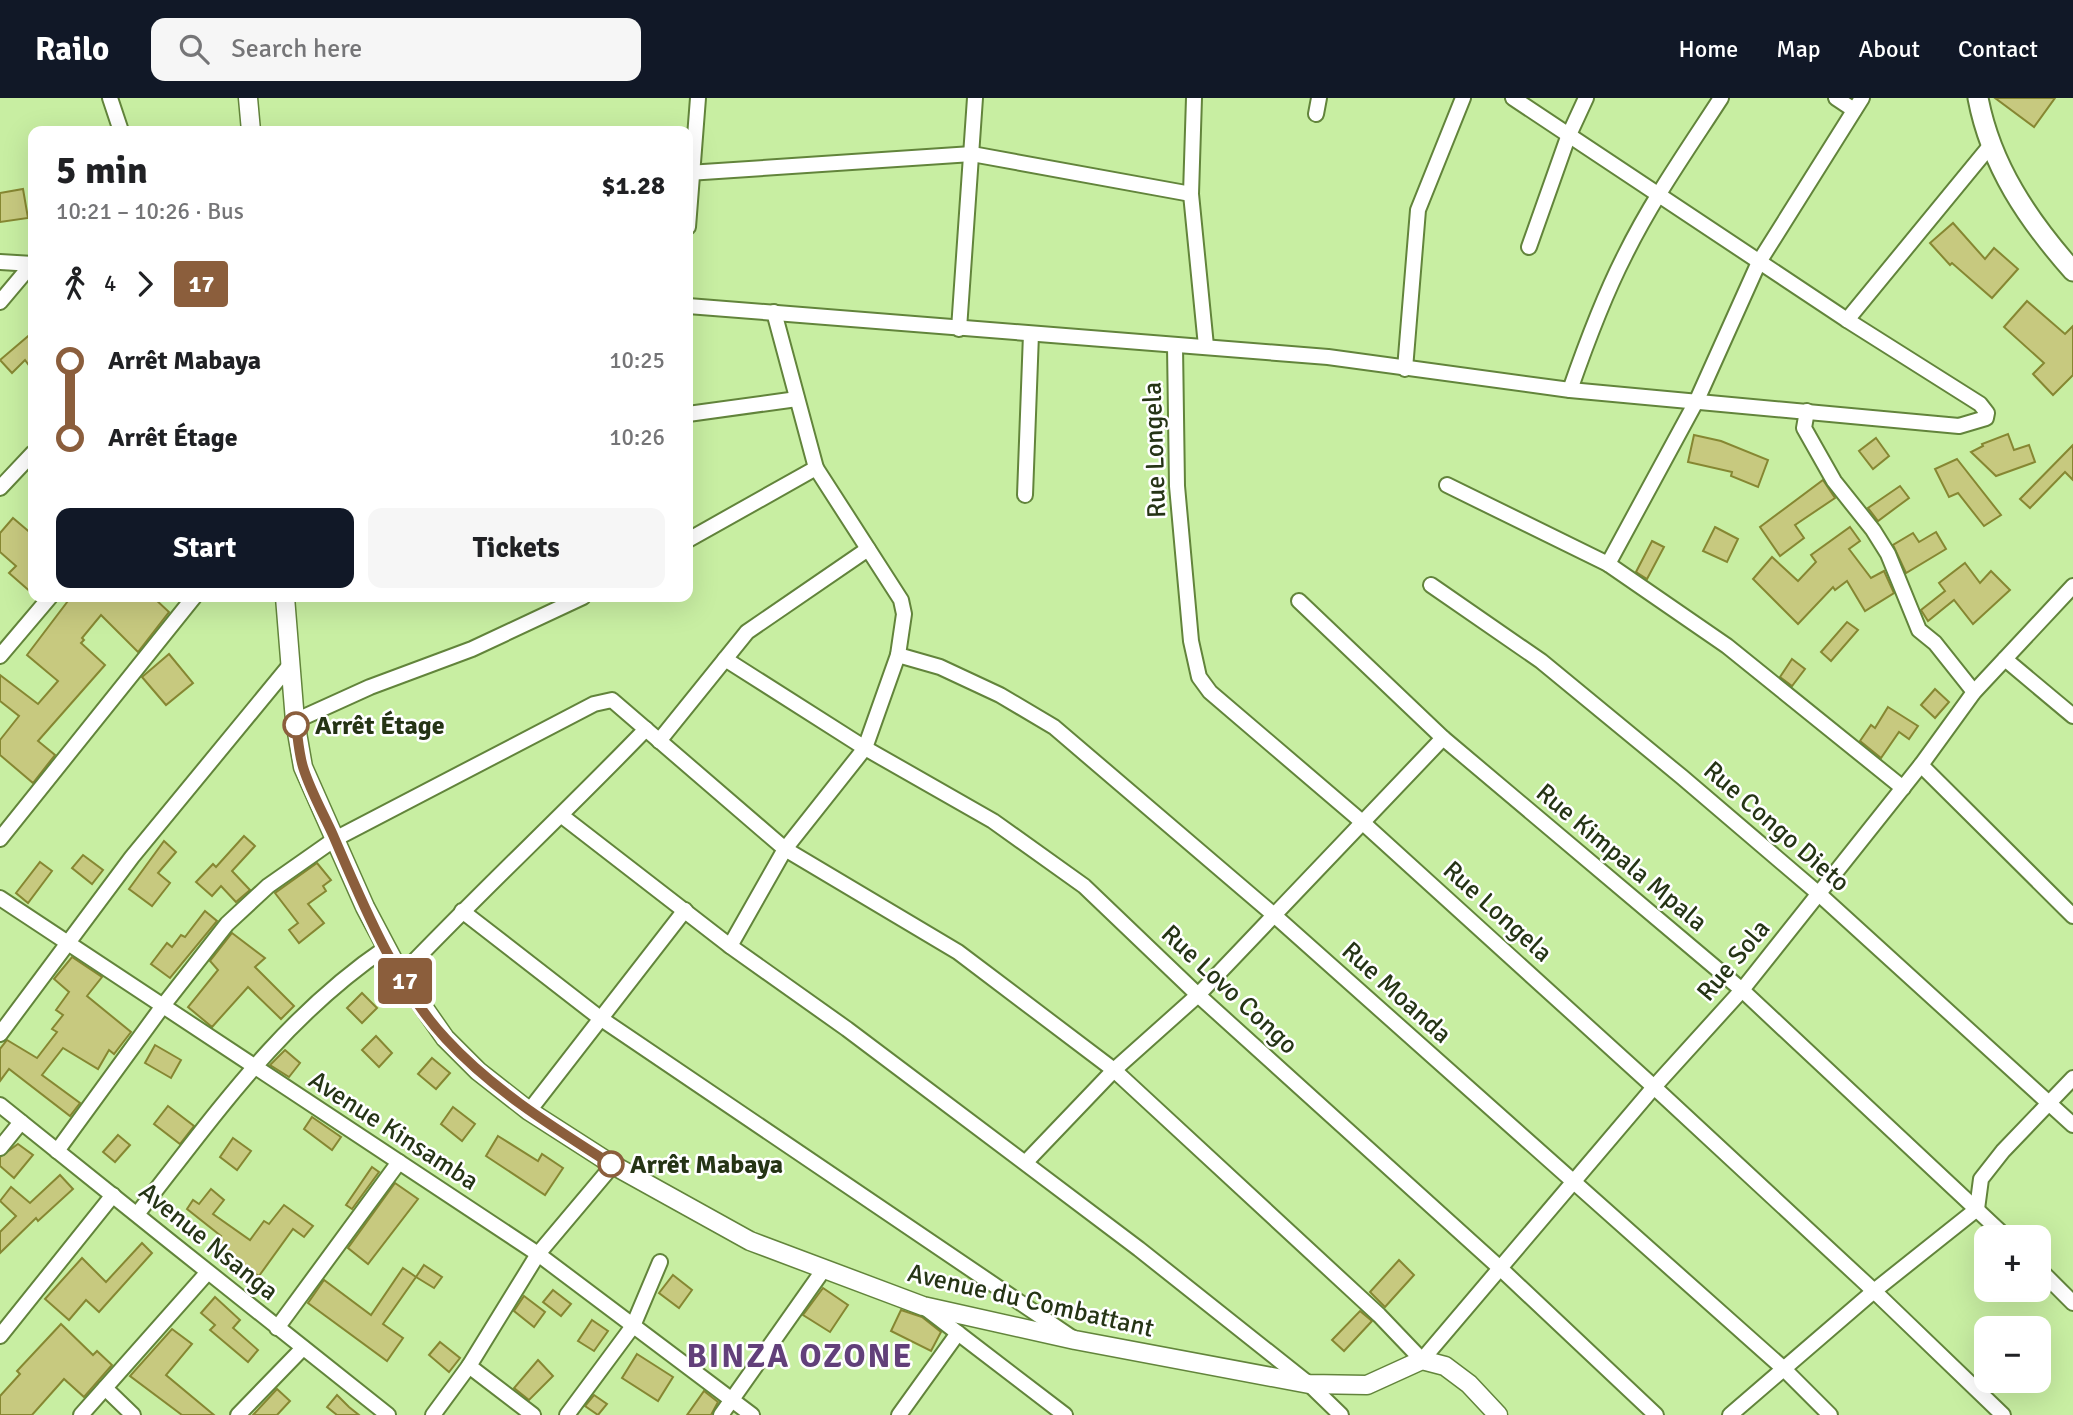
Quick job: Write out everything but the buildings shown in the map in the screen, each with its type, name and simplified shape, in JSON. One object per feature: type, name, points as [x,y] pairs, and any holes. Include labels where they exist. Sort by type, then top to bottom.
[{"type":"main road","points":[[1978,98],[1990,146],[2014,194],[2034,225],[2073,271]]},
{"type":"street","points":[[110,98],[119,126]]},
{"type":"street","points":[[248,98],[251,126]]},
{"type":"street","points":[[693,152],[698,98]]},
{"type":"street","points":[[959,329],[975,98]]},
{"type":"street","points":[[1194,98],[1191,194],[1206,346]]},
{"type":"street","points":[[1316,114],[1319,98]]},
{"type":"street","points":[[1405,369],[1418,210],[1463,98]]},
{"type":"street","points":[[693,306],[1328,357],[1570,390],[1959,426],[1986,418],[1987,412],[1980,404],[1847,320],[1513,98]]},
{"type":"street","points":[[1529,247],[1568,137],[1587,98]]},
{"type":"street","points":[[1570,390],[1617,272],[1659,194],[1721,98]]},
{"type":"street","points":[[1608,564],[1697,400],[1759,262],[1858,104],[1836,98]]},
{"type":"street","points":[[1847,320],[1990,146]]},
{"type":"street","points":[[693,173],[972,154],[1191,194]]},
{"type":"street","points":[[0,262],[28,264]]},
{"type":"street","points":[[0,302],[28,270]]},
{"type":"street","points":[[730,946],[785,849],[865,748],[898,655],[904,614],[901,600],[816,468],[774,312]]},
{"type":"street","points":[[1025,495],[1031,334]]},
{"type":"street","name":"Rue Longela","points":[[1175,346],[1177,486],[1191,641],[1199,677],[1223,706],[1361,821],[1654,1087],[2003,1415]]},
{"type":"street","points":[[693,413],[797,399]]},
{"type":"street","points":[[1807,411],[1804,428],[1834,481],[1873,530],[1888,554],[1919,631],[1935,643],[1974,692]]},
{"type":"street","points":[[0,488],[28,458]]},
{"type":"street","points":[[693,537],[816,468]]},
{"type":"street","points":[[1447,485],[1608,564],[1727,646],[1903,788]]},
{"type":"street","points":[[659,741],[759,621],[868,549]]},
{"type":"street","name":"Rue Congo Dieto","points":[[1431,585],[1541,661],[1819,894],[2073,1125]]},
{"type":"street","name":"Rue Sola","points":[[1422,1360],[1654,1087],[1742,990],[1921,765],[1974,692],[2073,586]]},
{"type":"street","name":"Rue Kimpala Mpala","points":[[1299,601],[1443,738],[1742,990],[1994,1225]]},
{"type":"street","points":[[0,656],[46,602]]},
{"type":"street","points":[[0,839],[190,602]]},
{"type":"street","name":"Avenue du Combattant","points":[[285,602],[295,721],[303,767],[335,839],[401,975],[444,1038],[478,1071],[529,1111],[613,1165],[750,1241],[923,1306],[1075,1340],[1309,1384],[1367,1385],[1422,1360]]},
{"type":"street","points":[[295,721],[370,687],[472,649],[572,602]]},
{"type":"street","name":"Rue Moanda","points":[[898,655],[940,667],[1000,695],[1054,727],[1274,915],[1784,1370],[1830,1415]]},
{"type":"street","name":"Rue Lovo Congo","points":[[725,659],[865,748],[993,821],[1084,886],[1198,995],[1501,1269],[1656,1415]]},
{"type":"street","points":[[2005,659],[2073,716]]},
{"type":"street","points":[[0,1034],[131,857],[290,665]]},
{"type":"street","points":[[57,1152],[162,1007],[227,924],[268,886],[335,839],[603,701],[619,703],[659,741],[785,849],[958,952],[1114,1070],[1379,1315],[1422,1360],[1445,1366],[1469,1384],[1498,1415]]},
{"type":"street","points":[[401,975],[646,729]]},
{"type":"street","points":[[1026,1162],[1114,1070],[1198,995],[1443,738]]},
{"type":"street","points":[[1921,765],[2073,916]]},
{"type":"street","points":[[562,816],[730,946],[1026,1162],[1309,1384],[1341,1415]]},
{"type":"street","name":"Avenue Kinsamba","points":[[0,898],[538,1254],[752,1415]]},
{"type":"street","points":[[529,1111],[685,910]]},
{"type":"street","points":[[462,911],[600,1018],[1075,1340]]},
{"type":"street","points":[[138,1213],[253,1067],[311,1005],[348,974],[387,947]]},
{"type":"street","points":[[1730,1415],[1874,1291],[1977,1209],[1981,1178],[2073,1078]]},
{"type":"street","name":"Avenue Nsanga","points":[[0,1105],[388,1415]]},
{"type":"street","points":[[0,1148],[21,1122]]},
{"type":"street","points":[[276,1328],[399,1162]]},
{"type":"street","points":[[433,1415],[469,1366],[538,1254],[613,1165]]},
{"type":"street","points":[[0,1336],[113,1195]]},
{"type":"street","points":[[568,1415],[634,1326],[660,1262]]},
{"type":"street","points":[[721,1415],[824,1269]]},
{"type":"street","points":[[81,1415],[207,1273]]},
{"type":"street","points":[[2051,1281],[2073,1303]]},
{"type":"street","points":[[923,1306],[1065,1415]]},
{"type":"street","points":[[900,1415],[958,1333]]},
{"type":"street","points":[[238,1415],[303,1348]]},
{"type":"street","points":[[469,1366],[533,1415]]},
{"type":"street","points":[[105,1388],[133,1415]]},
{"type":"bus line","name":"17","points":[[296,725],[303,767],[345,862],[365,907],[421,1007],[444,1038],[478,1071],[529,1111],[611,1164]]},
{"type":"place","name":"Arrêt Étage","points":[[296,725]]},
{"type":"place","name":"Arrêt Mabaya","points":[[611,1164]]},
{"type":"district","name":"BINZA OZONE","points":[[800,1355]]}]
